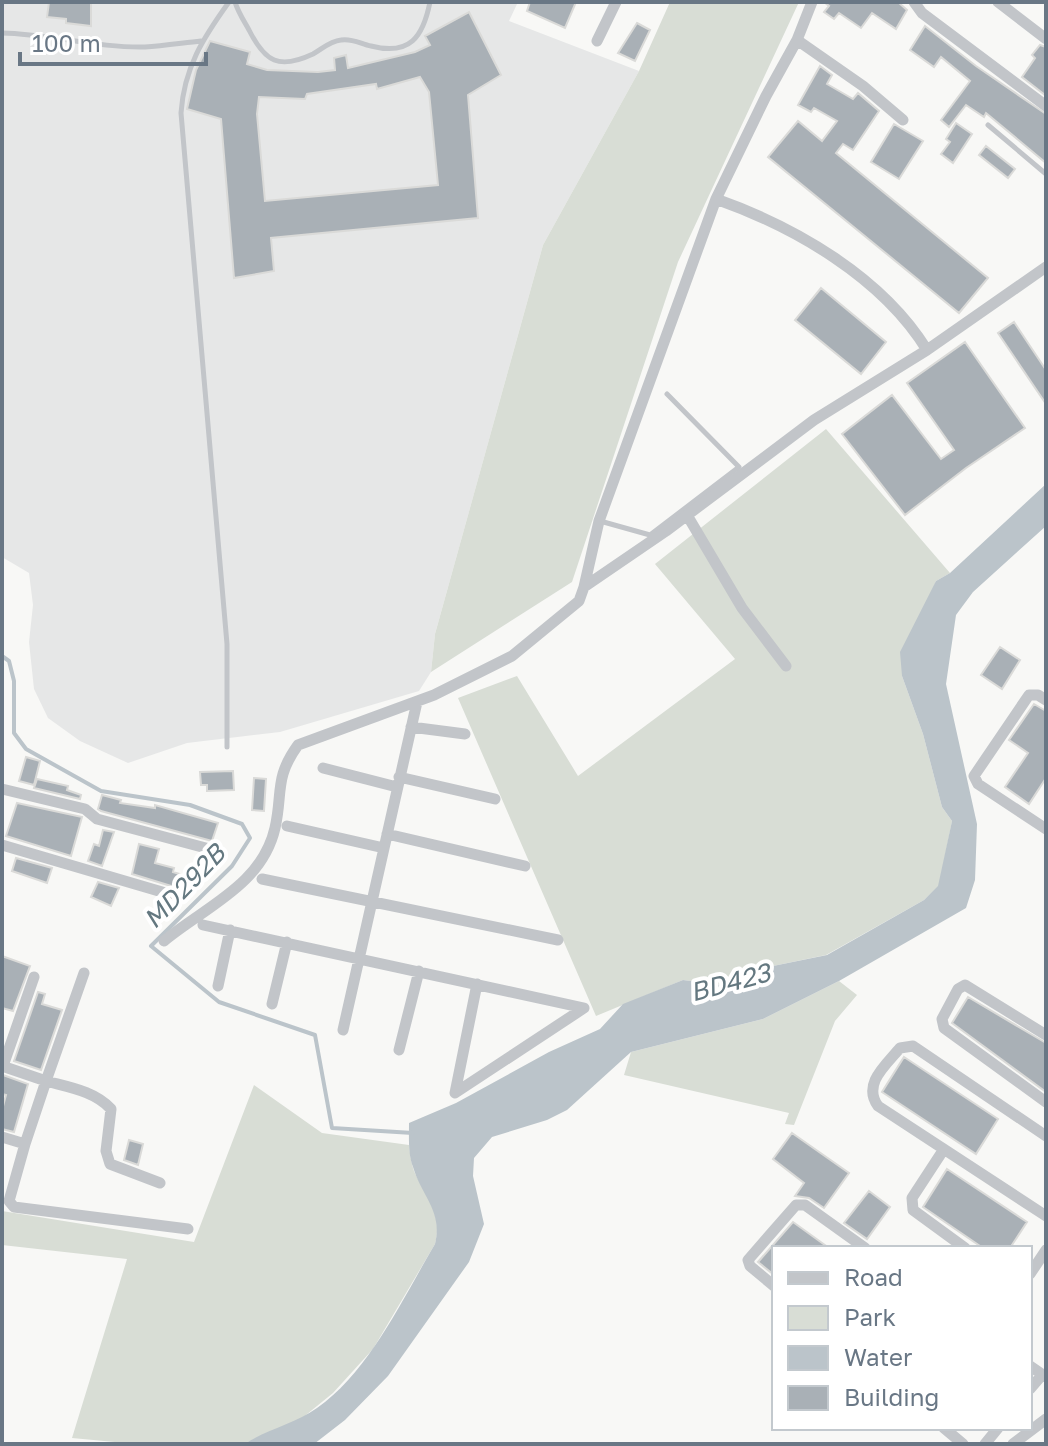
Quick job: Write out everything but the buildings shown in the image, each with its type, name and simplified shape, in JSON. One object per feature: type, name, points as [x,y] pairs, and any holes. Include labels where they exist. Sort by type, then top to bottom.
[{"type":"street","points":[[597,41],[616,2]]},
{"type":"street","points":[[164,941],[232,893],[249,877],[263,857],[275,829],[278,787],[286,761],[298,745],[417,702],[512,656],[579,601],[599,521],[716,199],[797,40],[812,2]]},
{"type":"street","points":[[914,2],[922,13],[1046,106]]},
{"type":"street","points":[[998,2],[1046,39]]},
{"type":"street","points":[[797,40],[863,86],[903,120]]},
{"type":"street","points":[[716,199],[760,214],[805,237],[873,288],[914,329],[927,350]]},
{"type":"street","points":[[584,587],[814,420],[927,350],[1045,269]]},
{"type":"street","points":[[687,515],[742,608],[786,666]]},
{"type":"street","points":[[1046,700],[1038,695],[1029,695],[974,776],[978,784],[1046,829]]},
{"type":"street","points":[[343,1030],[417,702]]},
{"type":"street","points":[[411,727],[465,734]]},
{"type":"street","points":[[323,768],[495,799]]},
{"type":"street","points":[[2,789],[85,809],[97,819],[217,851]]},
{"type":"street","points":[[287,826],[384,848]]},
{"type":"street","points":[[387,834],[525,866]]},
{"type":"street","points":[[2,845],[169,894]]},
{"type":"street","points":[[262,879],[558,940]]},
{"type":"street","points":[[203,925],[359,957],[584,1008],[455,1093],[477,984]]},
{"type":"street","points":[[218,986],[230,930]]},
{"type":"street","points":[[272,1004],[287,942]]},
{"type":"street","points":[[399,1050],[419,971]]},
{"type":"street","points":[[84,973],[25,1144],[9,1201],[14,1207],[188,1229]]},
{"type":"street","points":[[34,977],[2,1066],[92,1094],[105,1102],[111,1109],[106,1151],[110,1164],[160,1183]]},
{"type":"street","points":[[1046,1035],[965,985],[958,989],[942,1019],[944,1028],[1046,1102]]},
{"type":"street","points":[[1046,1136],[913,1046],[900,1048],[873,1082],[873,1098],[878,1106],[1046,1216]]},
{"type":"street","points":[[2,1137],[25,1144]]},
{"type":"street","points":[[944,1149],[912,1198],[911,1206],[962,1246]]},
{"type":"street","points":[[772,1284],[750,1266],[748,1260],[796,1205],[805,1205],[862,1246]]},
{"type":"street","points":[[1032,1271],[1046,1250]]},
{"type":"street","points":[[946,1430],[963,1444]]},
{"type":"street","points":[[1013,1444],[1031,1430]]},
{"type":"lane","points":[[227,747],[227,644],[181,113],[183,89],[201,41],[229,2]]},
{"type":"lane","points":[[235,2],[259,50],[269,59],[281,62],[294,62],[337,40],[352,40],[372,47],[403,47],[424,30],[430,2]]},
{"type":"lane","points":[[2,33],[32,33],[131,46],[201,41]]},
{"type":"lane","points":[[988,125],[1046,174]]},
{"type":"lane","points":[[599,521],[650,535],[718,487],[739,467],[667,394]]},
{"type":"shaded area","points":[[2,2],[518,2],[509,21],[639,71],[543,245],[435,634],[431,672],[419,691],[280,732],[187,743],[128,763],[80,741],[48,718],[34,689],[29,642],[33,605],[29,573],[2,557]]},
{"type":"green space","points":[[670,2],[799,2],[678,262],[572,582],[431,672],[435,634],[543,245],[639,71]]},
{"type":"green space","points":[[826,429],[950,573],[936,581],[902,676],[923,734],[942,807],[952,821],[939,886],[924,900],[826,955],[773,966],[722,985],[683,980],[596,1016],[458,698],[517,676],[578,776],[735,659],[655,564]]},
{"type":"green space","points":[[839,981],[857,995],[835,1021],[794,1125],[785,1124],[789,1113],[624,1075],[631,1052],[763,1019]]},
{"type":"green space","points":[[254,1085],[322,1133],[409,1145],[414,1171],[435,1215],[435,1244],[373,1349],[333,1393],[301,1419],[245,1444],[136,1444],[72,1438],[127,1259],[2,1245],[2,1211],[194,1242]]},
{"type":"water","points":[[1046,484],[1046,526],[973,592],[956,615],[946,684],[977,824],[975,880],[966,908],[839,981],[763,1019],[631,1052],[567,1110],[547,1120],[492,1137],[474,1158],[473,1176],[484,1224],[469,1262],[388,1376],[345,1420],[314,1444],[245,1444],[308,1414],[336,1393],[384,1333],[435,1244],[434,1213],[410,1157],[409,1123],[456,1103],[549,1052],[600,1029],[623,1004],[683,980],[722,985],[773,966],[827,955],[924,900],[938,886],[952,821],[942,807],[923,734],[902,676],[900,652],[936,581],[950,573]]},
{"type":"waterway","name":"MD292B","points":[[2,656],[9,661],[14,681],[14,733],[26,749],[101,791],[190,805],[242,824],[250,838],[232,866],[151,946],[219,1002],[315,1035],[332,1128],[413,1133]]},
{"type":"water label","name":"BD423","points":[[730,982]]}]
